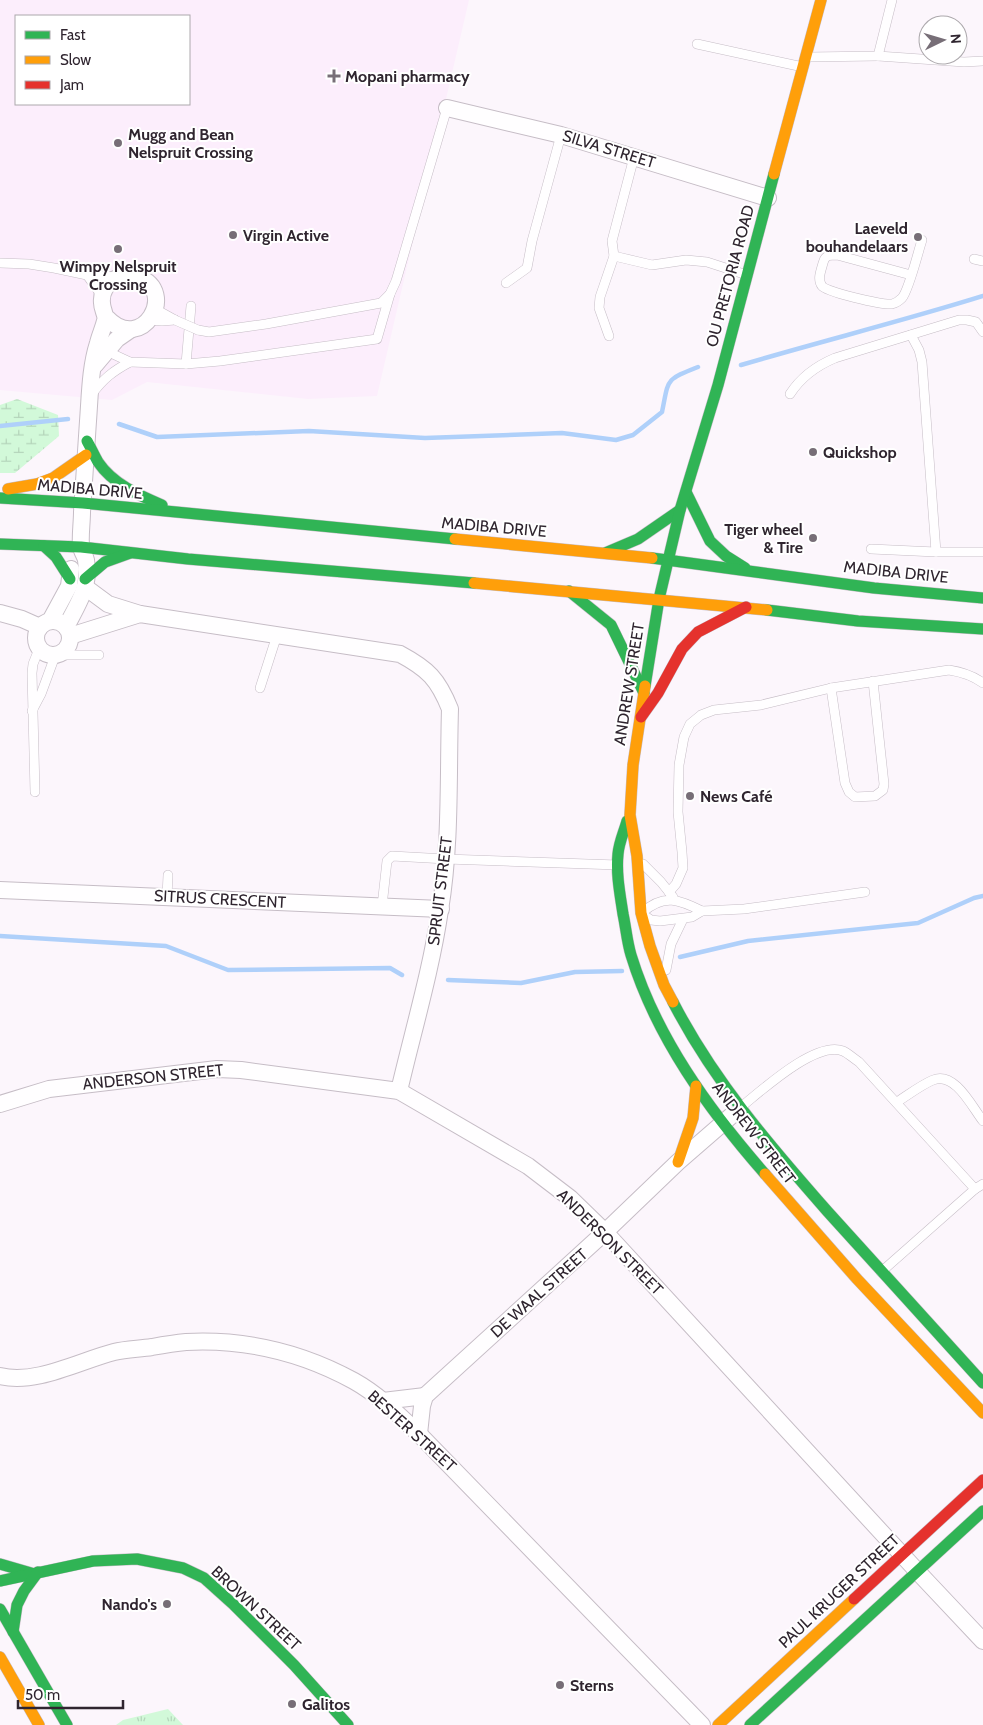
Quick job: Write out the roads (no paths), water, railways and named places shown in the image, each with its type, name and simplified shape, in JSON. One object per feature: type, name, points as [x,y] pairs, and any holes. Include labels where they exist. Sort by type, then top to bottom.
[{"type":"main road","name":"OU PRETORIA ROAD","points":[[669,560],[680,510],[718,385],[821,0]]},
{"type":"main road","points":[[0,491],[37,484],[53,478],[86,448],[117,482],[139,495],[182,514]]},
{"type":"main road","points":[[686,492],[710,541],[726,556],[750,570]]},
{"type":"main road","name":"MADIBA DRIVE","points":[[0,498],[83,503],[669,560],[874,588],[983,598]]},
{"type":"main road","points":[[602,554],[638,539],[680,510]]},
{"type":"main road","points":[[0,544],[81,547],[131,553],[569,590],[746,607],[858,621],[983,629]]},
{"type":"main road","points":[[44,546],[80,582],[103,562],[115,556],[131,553]]},
{"type":"main road","name":"ANDREW STREET","points":[[669,560],[659,599],[644,693],[633,765],[630,815],[637,856],[641,913],[664,985],[687,1029],[740,1108],[782,1160],[983,1383]]},
{"type":"main road","points":[[569,590],[611,625],[620,639],[644,693]]},
{"type":"main road","points":[[641,717],[658,693],[682,649],[698,632],[746,607]]},
{"type":"main road","name":"ANDREW STREET","points":[[630,815],[620,844],[618,865],[620,893],[631,954],[663,1031],[696,1086],[722,1123],[764,1175],[864,1288],[983,1413]]},
{"type":"main road","points":[[678,1162],[693,1118],[696,1086]]},
{"type":"main road","name":"PAUL KRUGER STREET","points":[[718,1725],[983,1480]]},
{"type":"main road","points":[[750,1725],[983,1511]]},
{"type":"main road","name":"BROWN STREET","points":[[0,1581],[34,1572],[92,1561],[137,1559],[183,1568],[204,1578],[234,1605],[294,1665],[348,1725]]},
{"type":"main road","points":[[0,1564],[34,1572],[17,1604],[13,1632]]},
{"type":"main road","points":[[0,1609],[67,1725]]},
{"type":"main road","points":[[0,1657],[38,1725]]},
{"type":"street","name":"SILVA STREET","points":[[447,108],[561,135],[768,198]]},
{"type":"street","points":[[80,582],[69,586],[35,638],[39,649],[50,656],[58,655],[68,646],[73,632],[80,582],[72,560],[81,547],[86,448],[93,368],[106,318],[102,296],[108,285],[117,278],[133,275],[147,282],[155,294],[152,314],[144,325],[130,330],[117,339],[93,368]]},
{"type":"street","points":[[106,318],[117,327],[130,330]]},
{"type":"street","points":[[80,582],[108,604],[140,614],[277,635]]},
{"type":"street","points":[[0,613],[45,624],[61,624],[73,632],[140,614]]},
{"type":"street","name":"SPRUIT STREET","points":[[277,635],[400,654],[421,664],[442,688],[450,709],[446,860],[441,909],[431,961],[399,1091]]},
{"type":"street","name":"SITRUS CRESCENT","points":[[0,890],[441,909]]},
{"type":"street","name":"ANDERSON STREET","points":[[0,1104],[49,1089],[216,1069],[241,1070],[399,1091],[528,1166],[570,1198],[605,1232],[983,1641]]},
{"type":"street","name":"DE WAAL STREET","points":[[426,1396],[605,1232],[678,1162],[740,1108]]},
{"type":"street","name":"BESTER STREET","points":[[0,1376],[12,1379],[38,1375],[115,1352],[186,1342],[235,1343],[282,1351],[316,1363],[355,1382],[383,1401],[420,1434],[702,1725]]},
{"type":"street","points":[[383,1401],[426,1396],[422,1406],[420,1434]]},
{"type":"lane","points":[[878,56],[892,0]]},
{"type":"lane","points":[[697,44],[804,62],[878,56],[964,62],[983,61]]},
{"type":"lane","points":[[108,349],[115,355],[130,362],[186,364],[377,339],[447,108]]},
{"type":"lane","points":[[506,283],[527,268],[532,241],[561,135]]},
{"type":"lane","points":[[609,336],[599,308],[600,297],[614,256],[612,241],[634,157]]},
{"type":"lane","points":[[911,275],[831,254],[824,259],[819,279],[820,284],[829,291],[890,304],[895,303],[903,297],[911,275],[922,240]]},
{"type":"lane","points":[[614,256],[652,265],[686,260],[707,262],[747,275]]},
{"type":"lane","points":[[0,262],[117,278]]},
{"type":"lane","points":[[87,275],[102,296]]},
{"type":"lane","points":[[152,314],[209,332],[371,306],[381,302],[390,294]]},
{"type":"lane","points":[[186,364],[191,306]]},
{"type":"lane","points":[[790,394],[798,382],[821,364],[835,358],[959,320],[976,322],[983,332]]},
{"type":"lane","points":[[911,335],[919,350],[922,362],[936,552]]},
{"type":"lane","points":[[90,396],[114,370],[130,362]]},
{"type":"lane","points":[[871,549],[983,552]]},
{"type":"lane","points":[[260,688],[277,635]]},
{"type":"lane","points":[[35,792],[32,711],[33,664],[39,649]]},
{"type":"lane","points":[[32,711],[58,655],[99,654]]},
{"type":"lane","points":[[627,936],[641,913],[651,905],[672,896],[683,868],[678,812],[680,764],[684,737],[690,724],[701,715],[714,710],[761,705],[832,688],[949,670],[974,676],[983,683]]},
{"type":"lane","points":[[832,688],[845,783],[849,792],[855,797],[875,796],[881,793],[884,784],[873,681]]},
{"type":"lane","points":[[382,906],[389,858],[392,856],[446,860],[618,865]]},
{"type":"lane","points":[[637,856],[672,896],[702,912]]},
{"type":"lane","points":[[167,897],[168,875]]},
{"type":"lane","points":[[620,893],[641,913],[651,920],[660,921],[683,919],[702,912],[744,909],[865,892]]},
{"type":"lane","points":[[664,985],[669,952],[683,919]]},
{"type":"lane","points":[[740,1108],[799,1061],[818,1052],[830,1049],[843,1051],[859,1062],[975,1189]]},
{"type":"lane","points":[[897,1102],[934,1080],[943,1078],[951,1081],[962,1091],[983,1121]]},
{"type":"lane","points":[[881,1272],[983,1184]]},
{"type":"waterway","points":[[741,365],[983,296]]},
{"type":"waterway","points":[[119,424],[157,437],[309,431],[425,438],[562,433],[616,440],[633,435],[662,412],[670,382],[679,375],[698,367]]},
{"type":"waterway","points":[[0,426],[68,419]]},
{"type":"waterway","points":[[680,957],[748,941],[918,923],[974,898],[983,896]]},
{"type":"waterway","points":[[0,936],[166,946],[228,970],[390,968],[402,975]]},
{"type":"waterway","points":[[448,980],[521,983],[575,972],[622,971]]},
{"type":"place","name":"Mopani pharmacy","points":[[334,76]]},
{"type":"place","name":"Mugg and Bean Nelspruit Crossing","points":[[118,143]]},
{"type":"place","name":"Virgin Active","points":[[233,235]]},
{"type":"place","name":"Laeveld bouhandelaars","points":[[918,237]]},
{"type":"place","name":"Wimpy Nelspruit Crossing","points":[[118,249]]},
{"type":"place","name":"Quickshop","points":[[813,452]]},
{"type":"place","name":"Tiger wheel & Tire","points":[[813,538]]},
{"type":"place","name":"News Café","points":[[690,796]]},
{"type":"place","name":"Nando's","points":[[167,1604]]},
{"type":"place","name":"Sterns","points":[[560,1685]]},
{"type":"place","name":"Galitos","points":[[292,1704]]}]
